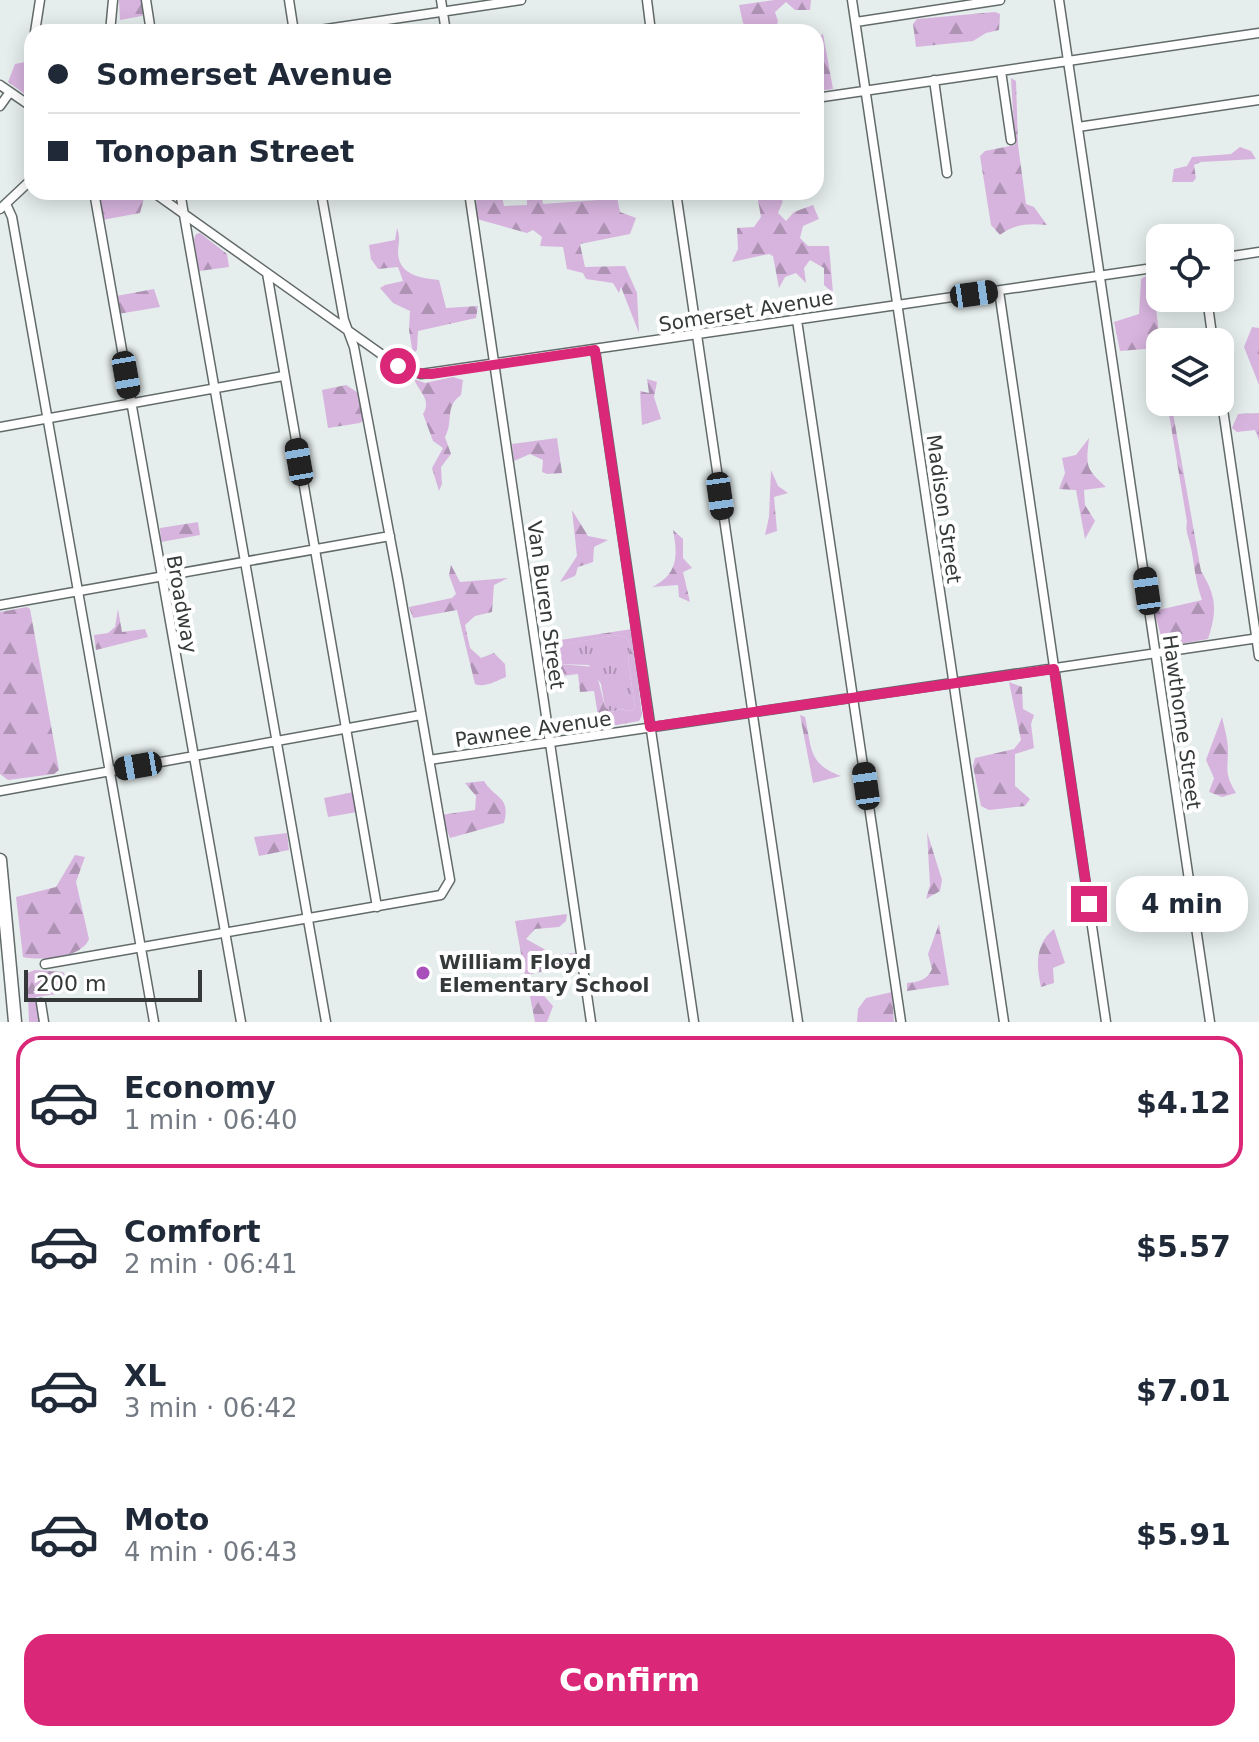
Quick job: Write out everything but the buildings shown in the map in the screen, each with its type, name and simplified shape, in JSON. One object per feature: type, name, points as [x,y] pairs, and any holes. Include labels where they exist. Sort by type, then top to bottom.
[{"type":"highway","points":[[0,860],[11,950],[15,1022]]},
{"type":"street","points":[[36,24],[40,0]]},
{"type":"street","points":[[111,24],[113,0]]},
{"type":"street","points":[[146,0],[150,24]]},
{"type":"street","points":[[289,0],[293,24]]},
{"type":"street","points":[[441,0],[445,24]]},
{"type":"street","points":[[358,24],[521,0]]},
{"type":"street","points":[[647,0],[650,24]]},
{"type":"street","name":"Madison Street","points":[[852,0],[1004,1022]]},
{"type":"street","points":[[856,22],[1000,0]]},
{"type":"street","name":"Hawthorne Street","points":[[1059,0],[1210,1022]]},
{"type":"street","points":[[824,97],[1259,33]]},
{"type":"street","points":[[1001,71],[1011,140]]},
{"type":"street","points":[[934,80],[947,173]]},
{"type":"street","points":[[0,85],[24,102]]},
{"type":"street","points":[[0,106],[10,92]]},
{"type":"street","points":[[1078,127],[1259,100]]},
{"type":"street","points":[[24,186],[3,206],[12,217],[154,1022]]},
{"type":"street","name":"Broadway","points":[[95,200],[241,1022]]},
{"type":"street","name":"Somerset Avenue","points":[[164,200],[398,366],[416,373],[431,374],[495,365],[1146,269]]},
{"type":"street","points":[[181,200],[326,1022]]},
{"type":"street","points":[[45,964],[441,895],[450,880],[390,536],[354,347],[344,320],[322,200]]},
{"type":"street","name":"Van Buren Street","points":[[470,200],[591,1022]]},
{"type":"street","points":[[677,200],[798,1022]]},
{"type":"street","points":[[1234,256],[1259,252]]},
{"type":"street","points":[[266,272],[377,907]]},
{"type":"street","points":[[999,291],[1106,1022]]},
{"type":"street","points":[[797,320],[901,1022]]},
{"type":"street","points":[[595,350],[694,1022]]},
{"type":"street","points":[[0,427],[283,376]]},
{"type":"street","points":[[1224,416],[1259,656]]},
{"type":"street","points":[[0,605],[390,536]]},
{"type":"street","name":"Pawnee Avenue","points":[[429,760],[1258,638]]},
{"type":"street","points":[[0,791],[421,715]]},
{"type":"street","points":[[41,1003],[44,1022]]},
{"type":"green space","points":[[119,0],[141,0],[142,16],[120,20]]},
{"type":"green space","points":[[774,0],[811,0],[810,10],[795,10],[786,2],[775,12],[777,24],[745,24],[739,5]]},
{"type":"green space","points":[[1000,14],[999,30],[973,41],[916,47],[913,24],[917,19]]},
{"type":"green space","points":[[824,40],[833,89],[824,90]]},
{"type":"green space","points":[[24,62],[24,93],[8,82],[15,64]]},
{"type":"green space","points":[[1011,78],[1016,81],[1018,145],[1026,204],[1034,207],[1047,225],[1022,225],[1000,235],[991,225],[980,156],[985,151],[1015,145]]},
{"type":"green space","points":[[1240,147],[1251,151],[1256,159],[1201,162],[1194,165],[1196,178],[1193,182],[1172,182],[1174,169],[1187,166],[1192,157],[1231,154]]},
{"type":"green space","points":[[98,200],[144,200],[140,213],[102,220]]},
{"type":"green space","points":[[476,200],[503,200],[504,206],[527,205],[527,200],[542,200],[543,204],[618,200],[620,212],[636,218],[630,234],[580,244],[585,267],[625,266],[637,293],[639,333],[621,287],[619,293],[613,283],[586,279],[583,273],[567,269],[563,247],[540,246],[542,237],[533,230],[527,233],[477,219]]},
{"type":"green space","points":[[758,200],[783,201],[778,213],[786,221],[794,212],[813,205],[819,219],[803,226],[800,238],[808,246],[829,246],[833,293],[824,285],[824,268],[810,260],[804,268],[806,283],[796,273],[785,277],[779,288],[773,256],[769,254],[732,262],[738,249],[737,228],[754,227],[761,217]]},
{"type":"green space","points":[[397,228],[398,254],[407,271],[439,280],[446,308],[478,306],[476,318],[418,331],[417,350],[413,354],[410,311],[393,303],[380,288],[403,281],[398,267],[378,269],[371,259],[369,245],[395,240]]},
{"type":"green space","points":[[200,233],[227,254],[229,267],[199,271],[194,239]]},
{"type":"green space","points":[[1146,276],[1146,312],[1156,312],[1158,328],[1146,328],[1146,349],[1120,351],[1114,322],[1139,314],[1141,279]]},
{"type":"green space","points":[[154,289],[160,307],[118,314],[116,296]]},
{"type":"green space","points":[[1252,327],[1259,328],[1259,385],[1244,347]]},
{"type":"green space","points":[[453,377],[463,380],[461,395],[451,409],[445,437],[451,454],[441,467],[442,484],[439,491],[432,468],[443,448],[433,441],[423,414],[425,400],[414,379],[425,383]]},
{"type":"green space","points":[[647,379],[657,382],[654,397],[661,419],[642,425],[640,391],[649,393]]},
{"type":"green space","points":[[346,385],[360,394],[365,419],[360,423],[328,428],[322,390]]},
{"type":"green space","points":[[1259,413],[1259,440],[1255,430],[1237,432],[1232,428],[1238,414]]},
{"type":"green space","points":[[1169,416],[1173,416],[1201,571],[1213,597],[1214,612],[1208,639],[1169,646],[1163,643],[1154,611],[1202,600]]},
{"type":"green space","points":[[557,438],[562,473],[542,472],[543,460],[530,454],[514,461],[512,444]]},
{"type":"green space","points":[[1089,438],[1088,466],[1106,487],[1084,490],[1085,505],[1095,521],[1085,539],[1076,490],[1059,489],[1065,473],[1062,458],[1076,455]]},
{"type":"green space","points":[[771,470],[778,486],[788,493],[774,497],[777,531],[765,535],[769,517]]},
{"type":"green space","points":[[572,510],[588,536],[608,540],[594,547],[593,562],[578,567],[575,576],[560,582],[577,556]]},
{"type":"green space","points":[[198,522],[200,535],[161,542],[160,528]]},
{"type":"green space","points":[[673,530],[683,539],[683,558],[692,568],[683,572],[690,602],[679,597],[678,585],[652,587],[667,576],[674,563]]},
{"type":"green space","points":[[451,565],[460,582],[508,578],[494,585],[492,612],[475,616],[465,625],[470,648],[481,658],[494,653],[505,664],[506,677],[490,684],[475,684],[457,610],[413,618],[409,607],[452,598],[456,594],[449,575]]},
{"type":"green space","points":[[30,609],[59,770],[54,774],[8,780],[0,774],[0,612]]},
{"type":"green space","points":[[118,609],[122,632],[145,629],[148,637],[96,650],[94,635],[108,633],[115,627]]},
{"type":"green space","points":[[632,629],[642,715],[639,721],[600,728],[594,691],[580,692],[578,674],[546,678],[541,643]],"holes":[[[617,635],[626,637],[630,646],[628,660],[635,708],[630,711],[620,709],[612,712],[605,707],[595,667],[559,664],[554,649],[550,647]]]},
{"type":"green space","points":[[617,635],[626,637],[630,646],[628,660],[635,708],[612,712],[605,707],[601,684],[589,665],[558,664],[557,656],[548,647]]},
{"type":"green space","points":[[1009,682],[1022,687],[1023,709],[1034,715],[1031,724],[1034,748],[1015,754],[1015,786],[1030,799],[1025,806],[989,810],[981,806],[973,766],[975,758],[1014,749],[1021,740]]},
{"type":"green space","points":[[800,715],[805,717],[817,760],[841,776],[813,783]]},
{"type":"green space","points":[[1222,717],[1228,746],[1228,776],[1236,793],[1222,797],[1209,792],[1214,778],[1206,760]]},
{"type":"green space","points":[[484,781],[504,803],[504,823],[450,838],[441,815],[475,810],[476,796],[465,783]]},
{"type":"green space","points":[[354,792],[357,812],[328,817],[324,798]]},
{"type":"green space","points":[[927,832],[942,880],[940,891],[926,899],[930,885]]},
{"type":"green space","points":[[287,833],[289,850],[259,856],[254,837]]},
{"type":"green space","points":[[75,855],[85,857],[76,882],[89,939],[70,954],[40,959],[23,957],[16,897],[56,887]]},
{"type":"green space","points":[[567,914],[566,921],[559,927],[535,929],[526,939],[555,955],[575,953],[574,965],[525,975],[515,921]]},
{"type":"green space","points":[[939,924],[949,985],[907,991],[907,983],[922,980],[932,969],[928,954]]},
{"type":"green space","points":[[1054,929],[1065,963],[1053,968],[1054,983],[1041,987],[1038,955],[1043,941]]},
{"type":"green space","points":[[35,970],[63,972],[66,976],[56,994],[36,997],[40,1022],[29,1022],[27,973]]},
{"type":"green space","points":[[528,986],[537,988],[553,1006],[547,1022],[535,1022]]},
{"type":"green space","points":[[892,992],[894,1022],[857,1022],[858,1009],[866,998]]},
{"type":"place","name":"William Floyd Elementary School","points":[[423,973]]},
{"type":"route","points":[[398,366],[407,371],[431,374],[595,350],[650,727],[1054,669],[1089,904]]}]
